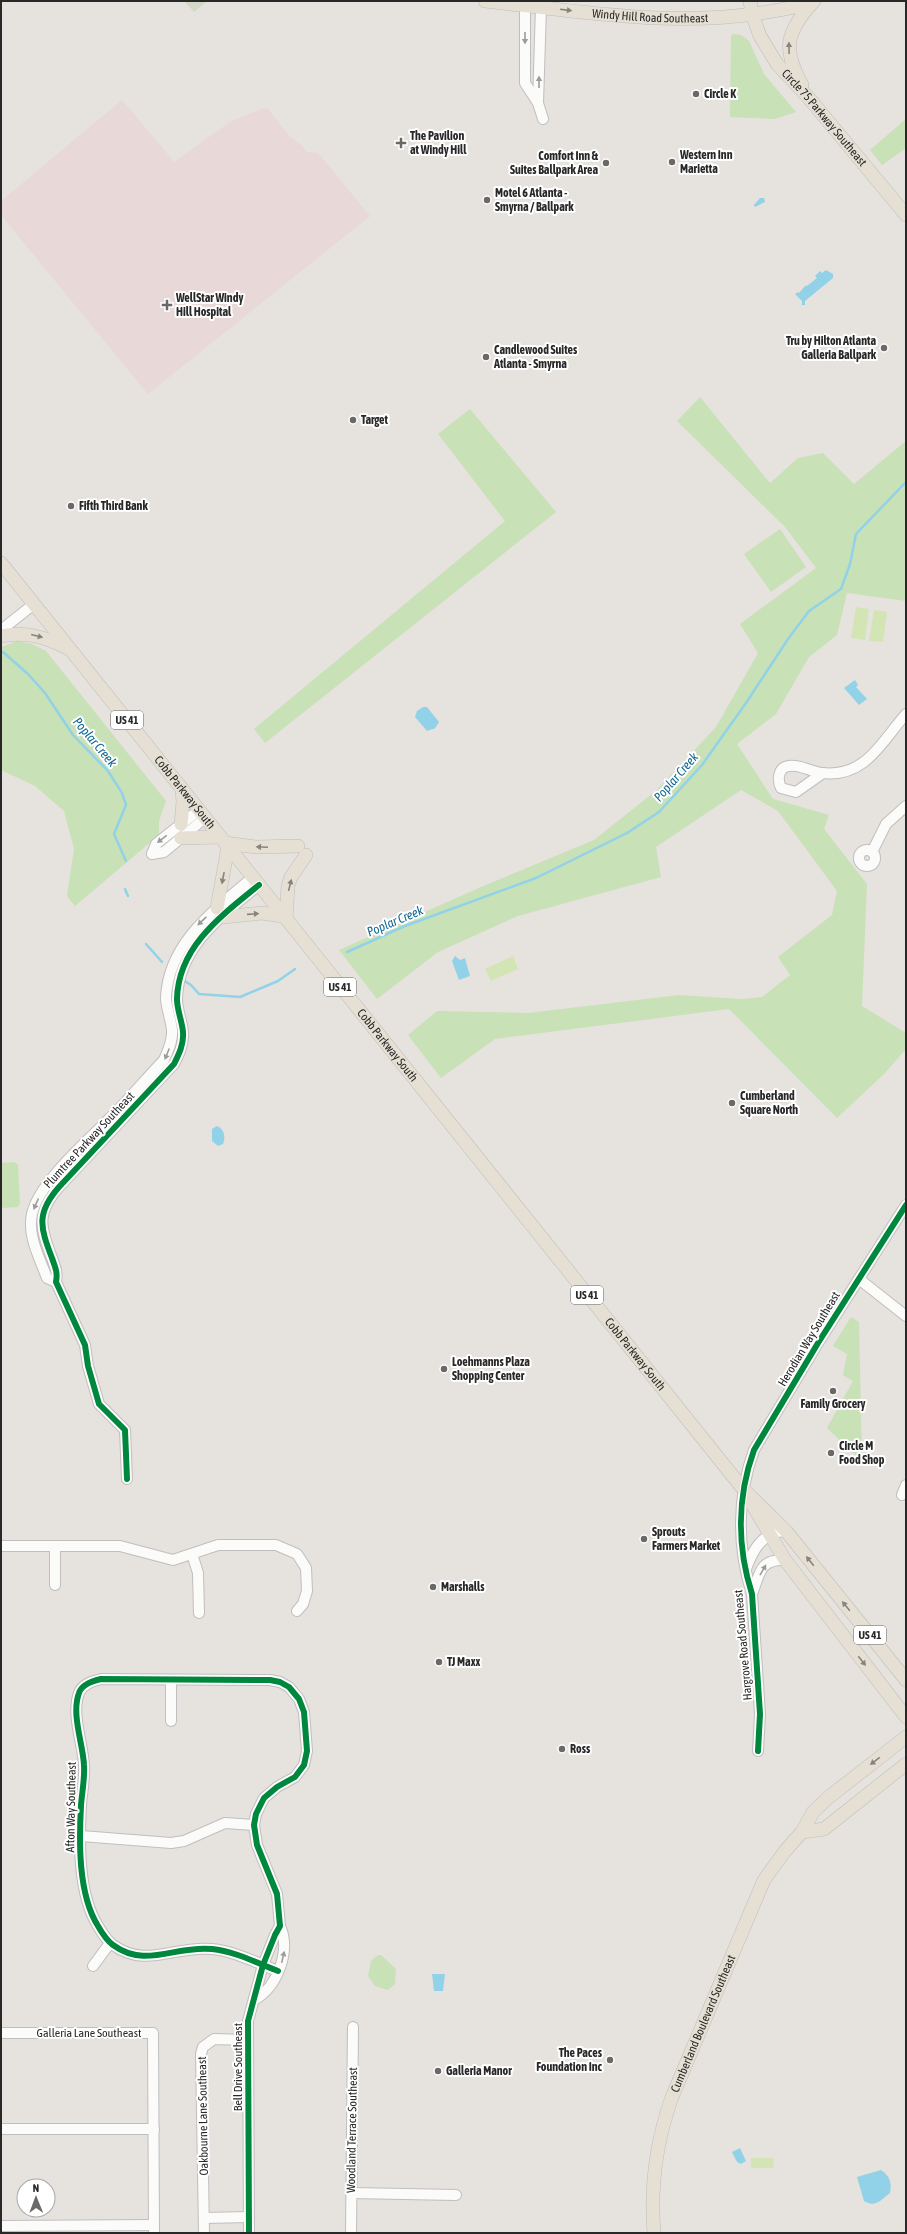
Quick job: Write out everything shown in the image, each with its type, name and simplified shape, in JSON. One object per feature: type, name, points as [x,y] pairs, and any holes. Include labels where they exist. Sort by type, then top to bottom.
[{"type":"main road","name":"Windy Hill Road Southeast","points":[[485,1],[532,4],[665,19],[709,19],[752,14],[789,8],[814,1]]},
{"type":"main road","name":"Circle 75 Parkway Southeast","points":[[750,1],[752,14],[768,50],[790,79],[808,97],[906,215]]},
{"type":"main road","points":[[808,97],[791,64],[789,43],[795,23],[814,1]]},
{"type":"main road","name":"Cobb Parkway South","points":[[1,563],[744,1490],[786,1532],[906,1680]]},
{"type":"main road","points":[[1,636],[19,634],[36,635],[71,650]]},
{"type":"main road","points":[[181,824],[183,802],[182,789]]},
{"type":"main road","points":[[181,838],[225,843],[256,847],[302,850],[288,886],[285,918],[262,913],[220,912],[225,843]]},
{"type":"main road","name":"Cobb Parkway South","points":[[744,1490],[785,1560],[906,1717]]},
{"type":"main road","name":"Cumberland Boulevard Southeast","points":[[654,2233],[652,2208],[654,2167],[661,2131],[672,2097],[758,1894],[773,1866],[802,1832],[813,1812],[829,1797],[906,1737]]},
{"type":"main road","points":[[802,1832],[824,1829],[906,1764]]},
{"type":"street","points":[[532,4],[525,83],[538,103]]},
{"type":"street","points":[[532,4],[538,103],[543,119]]},
{"type":"street","points":[[1,630],[34,604]]},
{"type":"street","points":[[823,773],[851,769],[860,765],[880,749],[906,714]]},
{"type":"street","points":[[872,852],[886,824],[906,806]]},
{"type":"street","points":[[202,814],[181,838],[164,852],[152,854],[156,844],[181,824],[202,814]]},
{"type":"street","name":"Plumtree Parkway Southeast","points":[[127,1479],[125,1430],[98,1404],[88,1366],[85,1345],[56,1282],[47,1278],[34,1242],[31,1225],[35,1204],[42,1191],[62,1167],[164,1060],[170,1044],[172,1031],[166,1000],[173,962],[188,937],[256,881]]},
{"type":"street","name":"Herodian Way Southeast","points":[[744,1490],[754,1450],[906,1205]]},
{"type":"street","points":[[859,1279],[906,1316]]},
{"type":"street","name":"Hargrove Road Southeast","points":[[744,1490],[740,1524],[746,1571],[752,1594],[760,1714],[758,1751]]},
{"type":"street","points":[[746,1571],[755,1549],[770,1535],[786,1532]]},
{"type":"street","points":[[1,1546],[120,1546],[167,1560],[180,1559],[218,1545],[276,1545],[297,1554],[306,1568],[308,1586],[306,1598],[297,1611]]},
{"type":"street","points":[[55,1546],[55,1585]]},
{"type":"street","points":[[192,1554],[198,1573],[200,1613]]},
{"type":"street","name":"Hargrove Road Southeast","points":[[752,1594],[764,1565],[771,1561],[785,1560]]},
{"type":"street","name":"Afton Way Southeast","points":[[254,1825],[256,1814],[264,1798],[287,1782],[302,1769],[307,1752],[302,1705],[289,1687],[280,1682],[270,1680],[101,1679],[87,1684],[79,1693],[78,1727],[84,1773],[81,1806],[84,1897],[92,1916],[110,1943],[128,1954],[145,1957],[176,1950],[213,1949],[278,1971]]},
{"type":"street","points":[[171,1680],[171,1721]]},
{"type":"street","points":[[81,1836],[171,1844],[184,1841],[225,1823],[254,1825],[257,1845],[277,1894],[280,1926],[284,1938],[283,1958],[278,1971],[266,1990],[254,2000]]},
{"type":"street","name":"Bell Drive Southeast","points":[[249,2233],[248,2021],[263,1965],[274,1935],[280,1926]]},
{"type":"street","points":[[93,1966],[110,1943]]},
{"type":"street","name":"Woodland Terrace Southeast","points":[[351,2233],[353,2027]]},
{"type":"street","name":"Galleria Lane Southeast","points":[[1,2032],[153,2033],[154,2229],[1,2226]]},
{"type":"street","name":"Oakbourne Lane Southeast","points":[[204,2233],[201,2054],[203,2047],[214,2039],[248,2040]]},
{"type":"street","points":[[1,2129],[154,2129]]},
{"type":"street","points":[[351,2193],[456,2195]]},
{"type":"street","points":[[204,2218],[249,2217]]},
{"type":"shaded area","name":"WellStar Windy Hill Hospital","points":[[122,100],[174,162],[230,122],[264,108],[268,109],[290,137],[301,145],[307,152],[318,153],[370,216],[148,394],[1,215],[1,201]]},
{"type":"green space","points":[[184,1],[207,1],[194,12]]},
{"type":"green space","points":[[731,35],[741,35],[749,41],[764,74],[796,112],[775,119],[730,117]]},
{"type":"green space","points":[[906,119],[906,148],[882,165],[870,150]]},
{"type":"green space","points":[[700,397],[770,483],[798,458],[823,453],[854,484],[906,441],[906,601],[847,593],[837,635],[809,657],[776,714],[737,744],[773,799],[829,815],[824,829],[867,884],[862,1006],[906,1033],[906,1049],[885,1073],[837,1118],[729,1009],[495,1039],[441,1078],[408,1035],[437,1011],[528,1013],[679,995],[742,999],[762,997],[790,975],[778,957],[832,915],[837,891],[778,811],[741,790],[656,847],[661,877],[518,916],[438,952],[377,999],[339,950],[481,887],[594,840],[658,789],[716,727],[758,653],[740,624],[816,568],[785,527],[677,421]]},
{"type":"green space","points":[[470,409],[556,512],[265,743],[254,729],[505,521],[438,434]]},
{"type":"green space","points":[[780,529],[806,567],[771,592],[744,554]]},
{"type":"green space","points":[[856,607],[869,609],[865,640],[851,638]]},
{"type":"green space","points":[[874,610],[887,612],[883,642],[869,641]]},
{"type":"green space","points":[[18,641],[32,644],[46,651],[166,801],[159,821],[159,835],[75,906],[67,896],[74,849],[64,811],[35,786],[1,770],[1,647]]},
{"type":"green space","points":[[513,956],[518,969],[491,981],[485,969]]},
{"type":"green space","points":[[14,1162],[18,1165],[20,1203],[18,1207],[1,1208],[1,1163]]},
{"type":"green space","points":[[851,1317],[859,1322],[862,1461],[827,1428],[853,1381],[843,1375],[847,1354],[833,1346]]},
{"type":"green space","points":[[378,1955],[381,1955],[396,1969],[395,1984],[388,1990],[375,1986],[368,1976],[371,1961]]},
{"type":"green space","points":[[751,2158],[773,2158],[774,2168],[751,2168]]},
{"type":"water","points":[[760,198],[764,198],[765,202],[755,207],[754,205]]},
{"type":"water","points":[[826,270],[833,274],[833,278],[805,301],[805,305],[802,305],[802,301],[795,294],[798,292],[799,293],[806,285],[807,286],[817,278],[815,276],[820,271],[822,273]]},
{"type":"water","points":[[855,680],[858,685],[856,687],[867,699],[859,705],[844,688]]},
{"type":"water","points":[[423,707],[427,707],[439,722],[434,729],[427,731],[415,717],[417,711]]},
{"type":"water","points":[[455,956],[460,960],[465,958],[470,976],[459,980],[452,961]]},
{"type":"water","points":[[217,1126],[223,1131],[224,1136],[223,1144],[218,1146],[212,1141],[212,1129]]},
{"type":"water","points":[[432,1974],[445,1974],[443,1991],[434,1991]]},
{"type":"water","points":[[740,2148],[746,2161],[741,2164],[737,2162],[732,2152]]},
{"type":"water","points":[[881,2170],[890,2180],[890,2193],[878,2202],[871,2204],[868,2203],[864,2201],[857,2177]]},
{"type":"waterway","name":"Poplar Creek","points":[[347,952],[405,926],[536,878],[627,833],[659,812],[702,765],[746,703],[788,639],[809,611],[841,589],[850,564],[856,534],[906,482]]},
{"type":"waterway","name":"Poplar Creek","points":[[3,652],[28,674],[45,693],[73,735],[108,771],[122,793],[126,805],[114,834],[126,861]]},
{"type":"waterway","name":"Poplar Creek","points":[[125,889],[128,896]]},
{"type":"waterway","name":"Poplar Creek","points":[[146,944],[162,962]]},
{"type":"waterway","name":"Poplar Creek","points":[[183,980],[191,985],[199,994],[240,997],[278,981],[295,969]]},
{"type":"cycle path","points":[[127,1479],[125,1430],[99,1404],[88,1366],[85,1345],[56,1282],[56,1270],[45,1237],[42,1221],[47,1205],[59,1187],[174,1064],[183,1041],[177,999],[179,980],[185,963],[204,934],[231,908],[259,885]]},
{"type":"cycle path","points":[[758,1751],[760,1714],[752,1594],[744,1558],[741,1522],[744,1486],[748,1468],[754,1450],[818,1343],[906,1205]]},
{"type":"cycle path","points":[[249,2233],[248,2021],[263,1965],[275,1935],[280,1926],[277,1894],[257,1845],[254,1825],[256,1814],[264,1798],[277,1787],[295,1777],[304,1765],[307,1751],[304,1712],[299,1699],[289,1687],[280,1682],[270,1680],[101,1679],[85,1685],[80,1690],[76,1710],[84,1770],[80,1820],[81,1867],[83,1883],[91,1913],[103,1934],[113,1945],[125,1952],[137,1955],[149,1956],[186,1950],[212,1949],[237,1955],[262,1964],[270,1968],[278,1971]]},
{"type":"place","name":"Circle K","points":[[696,94]]},
{"type":"place","name":"The Pavilion at Windy Hill","points":[[401,143]]},
{"type":"place","name":"Western Inn Marietta","points":[[672,162]]},
{"type":"place","name":"Comfort Inn & Suites Ballpark Area","points":[[606,163]]},
{"type":"place","name":"Motel 6 Atlanta - Smyrna / Ballpark","points":[[487,200]]},
{"type":"place","name":"WellStar Windy Hill Hospital","points":[[167,305]]},
{"type":"place","name":"Tru by Hilton Atlanta Galleria Ballpark","points":[[884,348]]},
{"type":"place","name":"Candlewood Suites Atlanta - Smyrna","points":[[486,357]]},
{"type":"place","name":"Target","points":[[353,420]]},
{"type":"place","name":"Fifth Third Bank","points":[[71,506]]},
{"type":"place","name":"Cumberland Square North","points":[[732,1103]]},
{"type":"place","name":"Loehmanns Plaza Shopping Center","points":[[444,1369]]},
{"type":"place","name":"Family Grocery","points":[[833,1391]]},
{"type":"place","name":"Circle M Food Shop","points":[[831,1453]]},
{"type":"place","name":"Sprouts Farmers Market","points":[[644,1539]]},
{"type":"place","name":"Marshalls","points":[[433,1587]]},
{"type":"place","name":"TJ Maxx","points":[[439,1662]]},
{"type":"place","name":"Ross","points":[[562,1749]]},
{"type":"place","name":"The Paces Foundation Inc","points":[[610,2060]]},
{"type":"place","name":"Galleria Manor","points":[[438,2071]]}]
